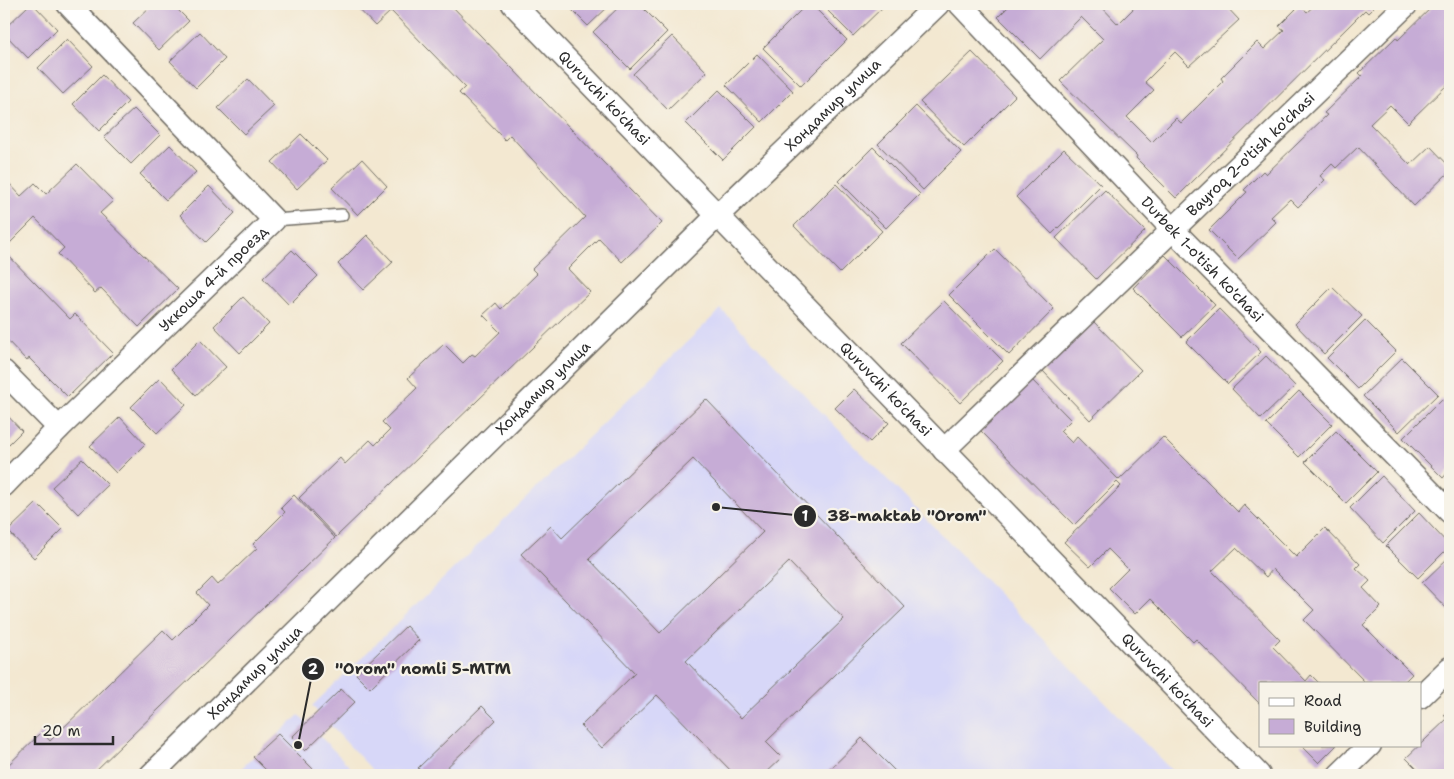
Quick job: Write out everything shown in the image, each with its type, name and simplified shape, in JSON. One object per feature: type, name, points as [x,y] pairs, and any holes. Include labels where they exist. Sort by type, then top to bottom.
[{"type":"street","name":"Уккоша 4-й проезд","points":[[4,485],[59,428],[274,220],[68,4]]},
{"type":"street","name":"Quruvchi ko'chasi","points":[[513,4],[1259,775]]},
{"type":"street","name":"Хондамир улица","points":[[151,775],[717,216],[938,4]]},
{"type":"street","name":"Durbek 1-o'tish ko'chasi","points":[[960,4],[1172,230],[1450,512]]},
{"type":"street","name":"Bayroq 2-o'tish ko'chasi","points":[[944,450],[1407,4]]},
{"type":"street","points":[[4,372],[59,428]]},
{"type":"street","points":[[1422,695],[1450,668]]},
{"type":"street","points":[[1339,775],[1369,746]]},
{"type":"lane","points":[[274,220],[342,215]]},
{"type":"shaded area","points":[[721,309],[1176,775],[377,775],[312,706]]},
{"type":"shaded area","points":[[299,715],[358,775],[234,775]]},
{"type":"building","points":[[30,4],[33,4],[57,29],[28,58],[4,33],[4,29]]},
{"type":"building","points":[[153,4],[172,4],[189,21],[159,50],[133,23]]},
{"type":"building","points":[[354,4],[450,4],[662,223],[622,262],[599,238],[568,269],[590,292],[336,537],[299,498],[340,458],[345,464],[370,440],[375,445],[390,430],[382,422],[417,388],[408,378],[444,344],[463,363],[472,354],[475,356],[500,332],[483,315],[496,303],[501,309],[537,274],[532,269],[585,217],[510,135],[505,140],[459,93],[465,87],[391,11],[375,26]]},
{"type":"building","points":[[566,4],[611,4],[588,26]]},
{"type":"building","points":[[622,4],[639,4],[667,32],[630,69],[593,32]]},
{"type":"building","points":[[807,4],[811,4],[847,40],[801,86],[763,48]]},
{"type":"building","points":[[821,4],[886,4],[853,36]]},
{"type":"building","points":[[1011,4],[1099,4],[1118,24],[1138,4],[1224,4],[1239,20],[1189,66],[1175,52],[1145,82],[1154,90],[1127,117],[1152,142],[1176,118],[1181,123],[1223,81],[1221,78],[1257,42],[1264,49],[1284,30],[1279,26],[1300,5],[1307,12],[1316,4],[1377,4],[1368,13],[1365,10],[1176,198],[1136,158],[1137,156],[1060,81],[1103,39],[1081,17],[1040,59],[998,17]]},
{"type":"building","points":[[1435,4],[1450,4],[1450,82],[1408,123],[1390,105],[1370,124],[1410,165],[1430,146],[1450,167],[1450,171],[1414,206],[1358,147],[1336,168],[1332,164],[1320,176],[1325,180],[1298,207],[1290,199],[1271,217],[1276,222],[1238,259],[1209,230],[1247,192],[1244,190],[1263,171],[1266,174],[1327,115],[1324,113],[1362,76],[1359,73],[1396,37],[1398,40]]},
{"type":"building","points":[[200,32],[225,59],[196,88],[170,61]]},
{"type":"building","points":[[672,36],[707,72],[668,110],[633,74]]},
{"type":"building","points":[[67,39],[93,66],[63,94],[38,68]]},
{"type":"building","points":[[972,52],[1015,96],[964,147],[920,102]]},
{"type":"building","points":[[757,54],[793,91],[762,122],[726,85]]},
{"type":"building","points":[[102,75],[128,102],[99,131],[73,104]]},
{"type":"building","points":[[248,79],[274,106],[244,134],[218,108]]},
{"type":"building","points":[[719,90],[756,127],[723,160],[686,123]]},
{"type":"building","points":[[916,106],[961,152],[923,190],[878,144]]},
{"type":"building","points":[[134,109],[160,135],[131,164],[104,137]]},
{"type":"building","points":[[301,134],[327,160],[297,189],[272,162]]},
{"type":"building","points":[[170,145],[196,172],[166,200],[140,174]]},
{"type":"building","points":[[873,147],[920,194],[886,228],[839,181]]},
{"type":"building","points":[[1064,149],[1101,185],[1052,234],[1016,197]]},
{"type":"building","points":[[362,159],[387,186],[358,215],[332,188]]},
{"type":"building","points":[[77,164],[113,201],[100,213],[178,289],[139,327],[101,288],[95,293],[58,254],[64,248],[35,218],[4,249],[4,184],[7,181],[21,196],[35,183],[46,194]]},
{"type":"building","points":[[836,184],[882,231],[840,273],[794,226]]},
{"type":"building","points":[[209,186],[235,213],[206,242],[180,215]]},
{"type":"building","points":[[1105,190],[1145,231],[1096,279],[1056,238]]},
{"type":"building","points":[[367,235],[393,262],[363,290],[338,264]]},
{"type":"building","points":[[995,249],[1054,309],[1009,355],[949,295]]},
{"type":"building","points":[[292,250],[318,276],[289,305],[263,278]]},
{"type":"building","points":[[4,251],[70,319],[75,314],[113,353],[68,397],[29,358],[27,361],[4,337]]},
{"type":"building","points":[[1165,255],[1215,305],[1182,337],[1133,288]]},
{"type":"building","points":[[1332,287],[1362,316],[1324,354],[1295,324]]},
{"type":"building","points":[[243,297],[269,324],[240,353],[214,326]]},
{"type":"building","points":[[944,301],[1003,361],[960,403],[901,343]]},
{"type":"building","points":[[1219,309],[1261,352],[1228,384],[1186,342]]},
{"type":"building","points":[[1092,320],[1141,370],[1090,420],[1042,370]]},
{"type":"building","points":[[1365,320],[1396,351],[1358,389],[1327,358]]},
{"type":"building","points":[[200,340],[226,367],[196,395],[171,369]]},
{"type":"building","points":[[1266,356],[1295,386],[1261,419],[1232,389]]},
{"type":"building","points":[[1402,358],[1438,394],[1399,432],[1363,396]]},
{"type":"building","points":[[160,378],[186,405],[157,433],[131,407]]},
{"type":"building","points":[[1031,379],[1071,420],[1060,431],[1072,443],[1077,437],[1119,480],[1163,437],[1238,512],[1244,505],[1296,557],[1325,528],[1360,564],[1356,568],[1370,581],[1363,588],[1381,607],[1363,625],[1412,674],[1404,682],[1365,682],[1304,620],[1314,610],[1273,569],[1266,577],[1236,548],[1212,571],[1280,640],[1273,647],[1306,681],[1311,675],[1318,682],[1259,682],[1259,703],[1196,639],[1193,642],[1150,599],[1135,614],[1109,588],[1128,569],[1108,549],[1090,567],[1064,542],[1121,486],[1117,482],[1074,525],[980,430]]},
{"type":"building","points":[[854,389],[889,423],[870,442],[835,408]]},
{"type":"building","points":[[1299,391],[1332,424],[1299,457],[1266,424]]},
{"type":"building","points":[[706,399],[905,607],[766,742],[782,758],[764,775],[735,775],[657,695],[602,748],[581,726],[635,673],[521,554],[551,526],[562,538]],"holes":[[[693,459],[763,532],[660,633],[589,559]],[[789,562],[844,619],[741,718],[686,661]]]},
{"type":"building","points":[[1442,399],[1450,407],[1450,470],[1443,478],[1403,438]]},
{"type":"building","points":[[4,412],[22,431],[4,449]]},
{"type":"building","points":[[120,417],[145,444],[116,473],[90,446]]},
{"type":"building","points":[[1336,431],[1377,472],[1346,503],[1305,462]]},
{"type":"building","points":[[82,459],[108,485],[78,514],[52,487]]},
{"type":"building","points":[[1382,476],[1415,511],[1383,543],[1350,508]]},
{"type":"building","points":[[294,495],[335,538],[91,775],[4,775],[4,769],[42,732],[50,741],[163,630],[173,640],[208,605],[197,593],[212,578],[218,585],[257,548],[253,544],[285,512],[281,508]]},
{"type":"building","points":[[37,503],[63,529],[34,558],[8,531]]},
{"type":"building","points":[[1419,513],[1450,546],[1418,578],[1386,546]]},
{"type":"building","points":[[1450,556],[1450,612],[1422,583]]},
{"type":"building","points":[[406,626],[419,640],[370,688],[356,674]]},
{"type":"building","points":[[341,689],[355,702],[305,751],[292,737]]},
{"type":"building","points":[[482,706],[496,720],[439,775],[425,775],[418,768]]},
{"type":"building","points":[[1450,709],[1450,775],[1423,775],[1406,758],[1419,746],[1422,746],[1422,743],[1447,719],[1444,715]]},
{"type":"building","points":[[278,734],[319,775],[271,775],[253,757]]},
{"type":"building","points":[[862,738],[899,775],[824,775]]},
{"type":"building","points":[[1302,746],[1336,746],[1319,763]]},
{"type":"place","name":"38-maktab \"Orom\"","points":[[716,507]]},
{"type":"place","name":"\"Orom\" nomli 5-MTM","points":[[298,745]]}]
